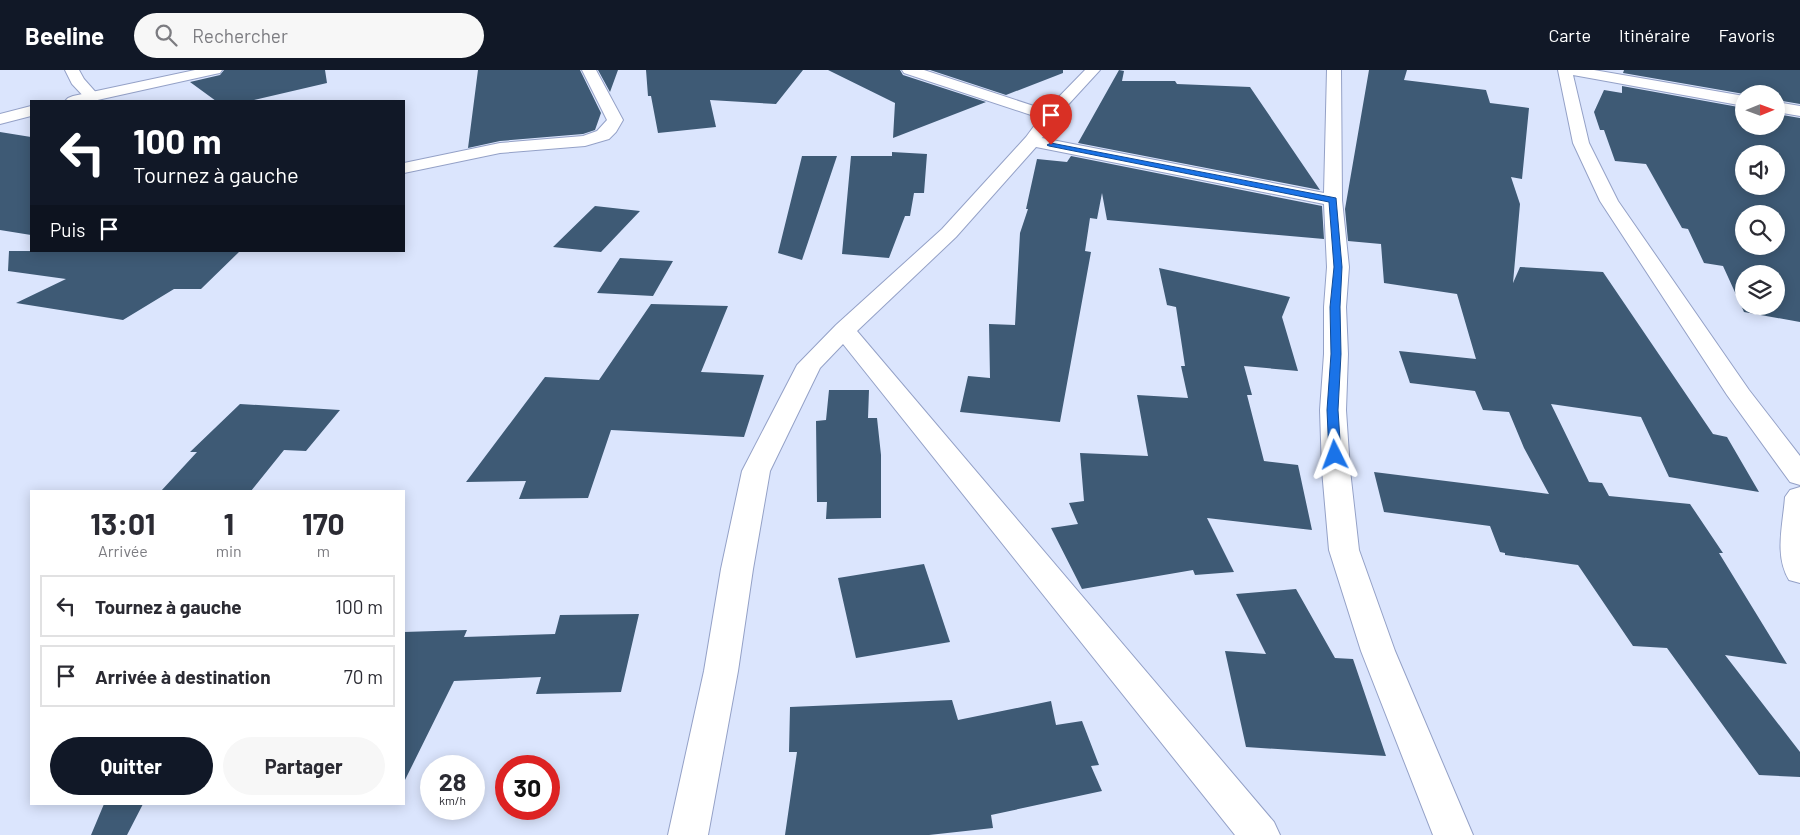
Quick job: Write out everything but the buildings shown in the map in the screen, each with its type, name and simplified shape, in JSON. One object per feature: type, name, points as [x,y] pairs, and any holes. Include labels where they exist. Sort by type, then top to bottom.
[{"type":"street","points":[[72,70],[77,80],[92,97]]},
{"type":"street","points":[[78,100],[215,70]]},
{"type":"street","points":[[405,168],[500,148],[585,141],[604,135],[615,120],[589,70]]},
{"type":"street","points":[[910,70],[1049,116]]},
{"type":"street","points":[[688,835],[722,672],[737,569],[756,470],[809,365],[844,330],[950,233],[1032,141],[1049,116],[1093,70]]},
{"type":"street","points":[[1334,70],[1333,200],[1338,267],[1335,307],[1336,354],[1333,410],[1336,470],[1344,550],[1378,651],[1453,835]]},
{"type":"street","points":[[1735,99],[1598,73],[1567,70],[1582,143],[1609,201],[1740,395],[1800,476]]},
{"type":"street","points":[[1785,108],[1800,111]]},
{"type":"street","points":[[0,119],[30,112]]},
{"type":"street","points":[[1032,141],[1333,200]]},
{"type":"street","points":[[844,330],[1260,835]]},
{"type":"street","points":[[1800,497],[1795,553],[1800,572]]},
{"type":"route","points":[[1051,145],[1333,200],[1338,267],[1335,307],[1336,354],[1333,410],[1335,455]]}]
